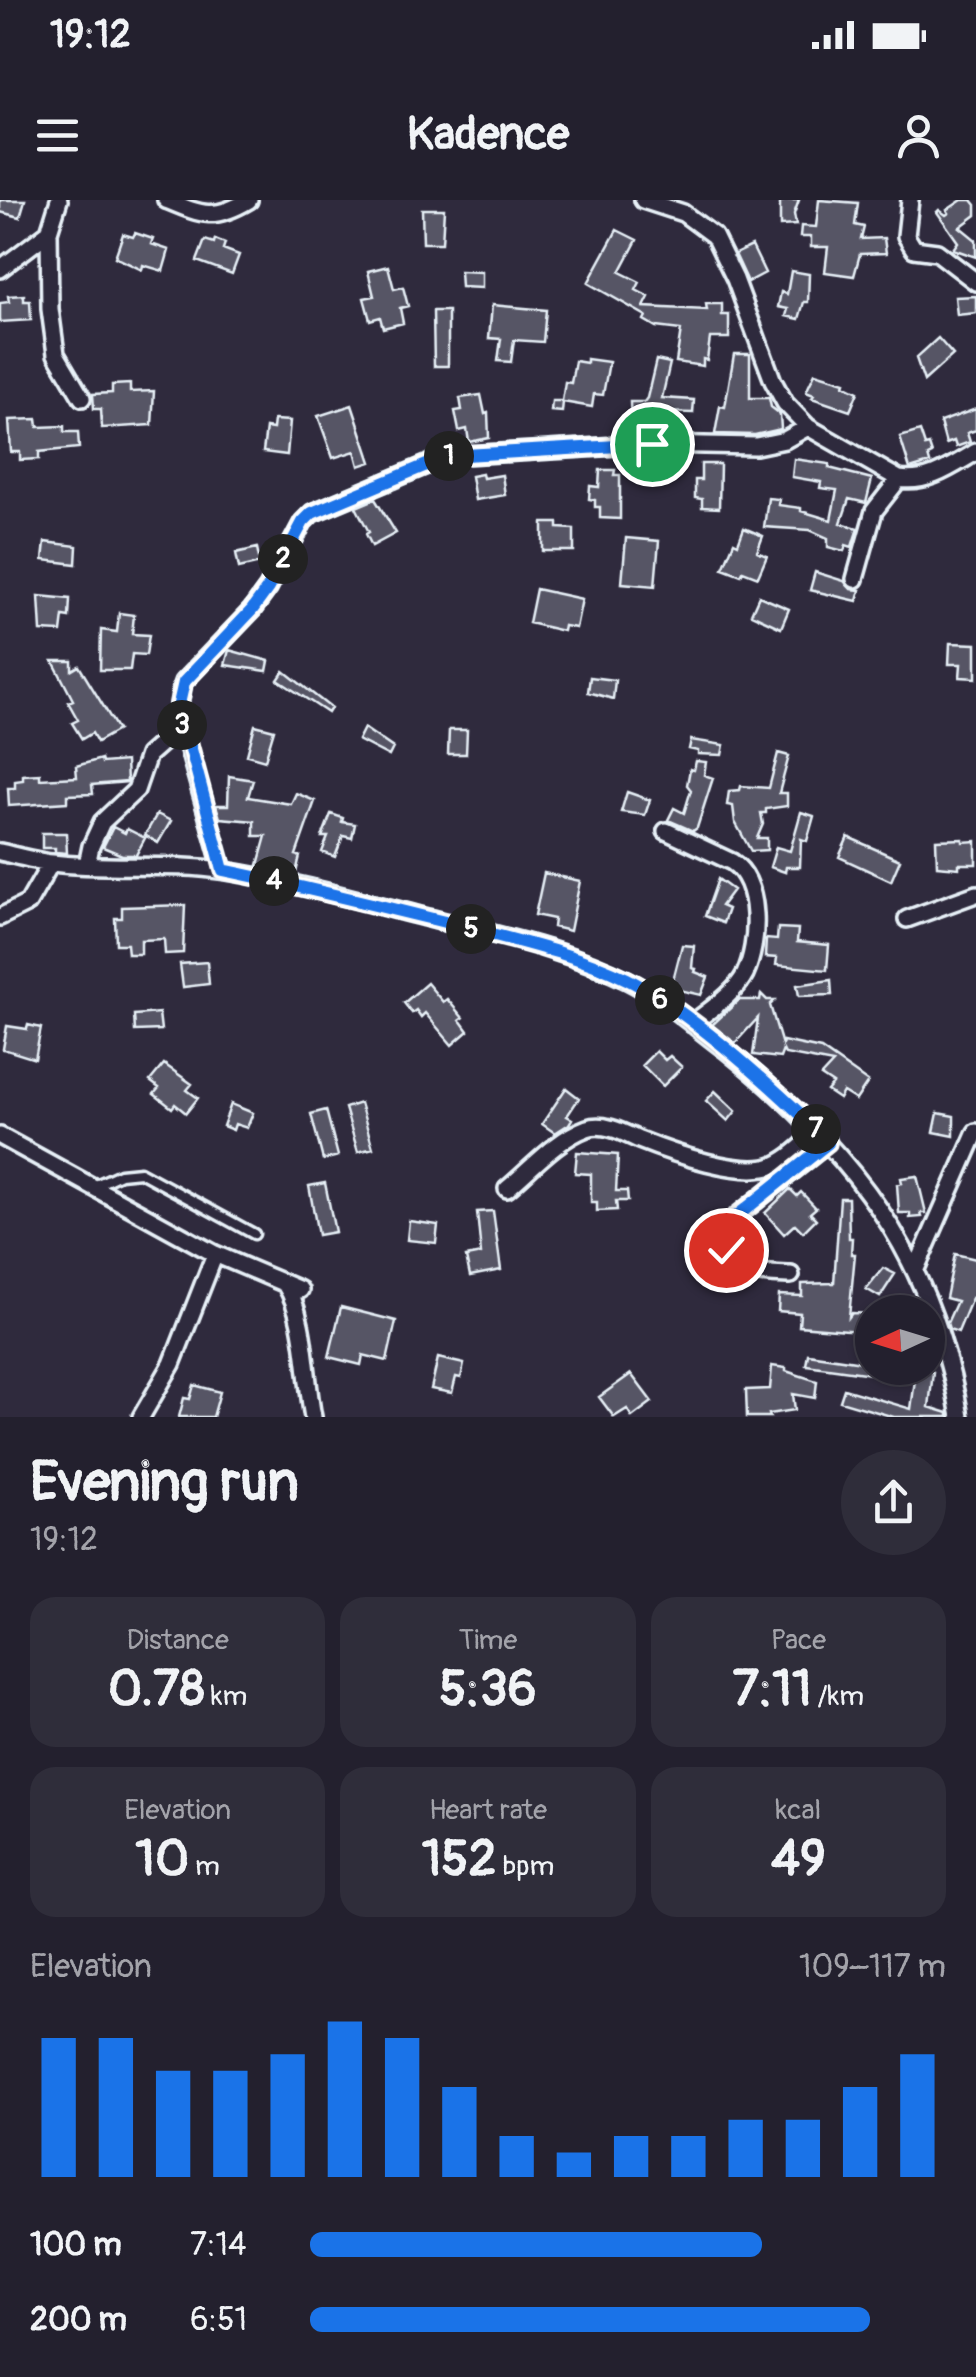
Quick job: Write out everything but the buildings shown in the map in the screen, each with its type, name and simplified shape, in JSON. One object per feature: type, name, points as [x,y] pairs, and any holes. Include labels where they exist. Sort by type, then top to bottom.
[{"type":"street","points":[[60,200],[49,232],[50,309],[56,354],[82,398]]},
{"type":"street","points":[[166,200],[219,216],[249,200]]},
{"type":"street","points":[[643,200],[683,214],[714,236],[735,279],[773,381],[785,403],[808,427],[899,478],[913,481],[937,475],[976,452]]},
{"type":"street","points":[[910,200],[906,236],[914,249],[937,252],[976,282]]},
{"type":"street","points":[[0,269],[49,232]]},
{"type":"street","points":[[223,870],[182,725],[179,704],[184,682],[252,610],[312,513],[448,456],[652,444],[756,446],[784,440],[808,427]]},
{"type":"street","points":[[855,579],[874,511],[899,478]]},
{"type":"street","points":[[87,865],[90,846],[102,822],[136,790],[148,755],[182,725]]},
{"type":"street","points":[[666,831],[732,862],[752,884],[754,933],[743,978],[692,1024]]},
{"type":"street","points":[[0,852],[52,863],[223,870],[568,954],[630,980],[692,1024],[823,1137],[868,1194],[916,1270],[939,1328],[960,1417]]},
{"type":"street","points":[[0,916],[28,903],[52,863]]},
{"type":"street","points":[[907,919],[976,894]]},
{"type":"street","points":[[507,1190],[558,1145],[590,1126],[612,1128],[670,1152],[728,1166],[763,1168],[823,1137]]},
{"type":"street","points":[[916,1270],[976,1132]]},
{"type":"street","points":[[0,1136],[215,1254],[292,1287],[313,1417]]},
{"type":"street","points":[[791,1275],[760,1273],[731,1265],[726,1250],[737,1216],[823,1137]]},
{"type":"street","points":[[142,1417],[172,1364],[215,1254]]},
{"type":"lane","points":[[94,1186],[120,1174],[140,1172],[254,1234]]},
{"type":"route","points":[[652,444],[448,456],[312,513],[252,610],[184,682],[179,704],[223,870],[568,954],[630,980],[674,1009],[817,1130],[828,1143],[737,1216],[726,1250]]}]
